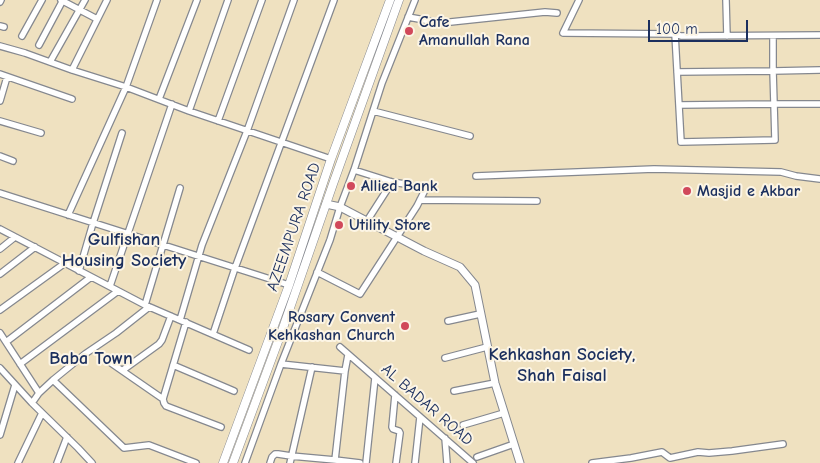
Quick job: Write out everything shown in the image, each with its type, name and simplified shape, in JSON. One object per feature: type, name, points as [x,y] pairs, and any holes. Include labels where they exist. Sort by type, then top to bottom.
[{"type":"main road","name":"AZEEMPURA ROAD","points":[[223,463],[390,0]]},
{"type":"main road","name":"AZEEMPURA ROAD","points":[[233,463],[283,328],[399,0]]},
{"type":"street","points":[[22,36],[42,0]]},
{"type":"street","points":[[39,45],[62,0],[97,19]]},
{"type":"street","points":[[50,62],[85,0]]},
{"type":"street","points":[[72,70],[106,0]]},
{"type":"street","points":[[68,216],[126,87],[157,0]]},
{"type":"street","points":[[160,99],[197,0]]},
{"type":"street","points":[[188,111],[228,0]]},
{"type":"street","points":[[218,121],[262,0]]},
{"type":"street","points":[[163,399],[202,245],[248,131],[294,0]]},
{"type":"street","points":[[213,334],[235,268],[334,0]]},
{"type":"street","points":[[245,463],[281,364],[330,240],[382,83],[415,0]]},
{"type":"street","points":[[578,0],[563,33],[675,34],[680,36],[820,35]]},
{"type":"street","points":[[726,0],[728,36]]},
{"type":"street","points":[[408,17],[441,23],[545,12],[557,13]]},
{"type":"street","points":[[675,34],[682,142],[775,140],[772,36]]},
{"type":"street","points":[[0,46],[126,87],[188,111],[332,159]]},
{"type":"street","points":[[677,72],[820,70]]},
{"type":"street","points":[[0,74],[72,99]]},
{"type":"street","points":[[0,101],[7,77]]},
{"type":"street","points":[[110,286],[172,104]]},
{"type":"street","points":[[679,105],[820,104]]},
{"type":"street","points":[[373,111],[470,136]]},
{"type":"street","points":[[0,121],[41,133]]},
{"type":"street","points":[[79,271],[122,134]]},
{"type":"street","points":[[0,156],[13,161]]},
{"type":"street","points":[[476,176],[654,169],[781,172],[796,176],[820,178]]},
{"type":"street","points":[[317,272],[360,294],[425,190],[354,170]]},
{"type":"street","points":[[367,221],[392,182]]},
{"type":"street","points":[[32,402],[53,380],[85,354],[116,333],[147,306],[180,188]]},
{"type":"street","points":[[0,193],[288,285]]},
{"type":"street","points":[[420,200],[537,201]]},
{"type":"street","points":[[326,204],[340,207],[460,268],[475,285],[495,383],[520,463]]},
{"type":"street","points":[[0,228],[147,306],[249,350]]},
{"type":"street","points":[[0,249],[15,236]]},
{"type":"street","points":[[0,274],[35,247]]},
{"type":"street","points":[[0,310],[65,263]]},
{"type":"street","points":[[6,342],[91,277]]},
{"type":"street","points":[[20,364],[118,291]]},
{"type":"street","points":[[448,321],[480,314]]},
{"type":"street","points":[[123,370],[159,344],[171,316]]},
{"type":"street","points":[[0,333],[39,393]]},
{"type":"street","points":[[445,358],[487,347]]},
{"type":"street","name":"AL BADAR ROAD","points":[[340,348],[473,461]]},
{"type":"street","points":[[335,460],[348,355]]},
{"type":"street","points":[[111,363],[163,399],[166,406],[221,427]]},
{"type":"street","points":[[281,364],[345,371]]},
{"type":"street","points":[[173,365],[234,391]]},
{"type":"street","points":[[290,463],[312,367]]},
{"type":"street","points":[[0,368],[92,463]]},
{"type":"street","points":[[0,378],[12,382]]},
{"type":"street","points":[[366,463],[375,378]]},
{"type":"street","points":[[53,380],[124,448],[149,445],[196,463]]},
{"type":"street","points":[[0,435],[2,418],[12,382]]},
{"type":"street","points":[[454,391],[495,383]]},
{"type":"street","points":[[395,395],[392,426],[393,429],[400,433],[396,463]]},
{"type":"street","points":[[18,463],[42,413]]},
{"type":"street","points":[[463,425],[504,413]]},
{"type":"street","points":[[415,463],[420,417]]},
{"type":"street","points":[[57,463],[68,437]]},
{"type":"street","points":[[444,438],[447,463]]},
{"type":"street","points":[[473,461],[514,444]]},
{"type":"street","points":[[592,463],[662,452],[670,458],[698,452],[732,451],[783,444]]},
{"type":"street","points":[[270,463],[275,454],[360,463]]},
{"type":"place","name":"Cafe Amanullah Rana","points":[[409,31]]},
{"type":"place","name":"Allied Bank","points":[[351,186]]},
{"type":"place","name":"Masjid e Akbar","points":[[687,191]]},
{"type":"place","name":"Utility Store","points":[[339,225]]},
{"type":"place","name":"Rosary Convent Kehkashan Church","points":[[405,326]]},
{"type":"district","name":"Gulfishan Housing Society","points":[[124,250]]},
{"type":"district","name":"Baba Town","points":[[91,359]]},
{"type":"district","name":"Kehkashan Society, Shah Faisal","points":[[562,365]]}]
